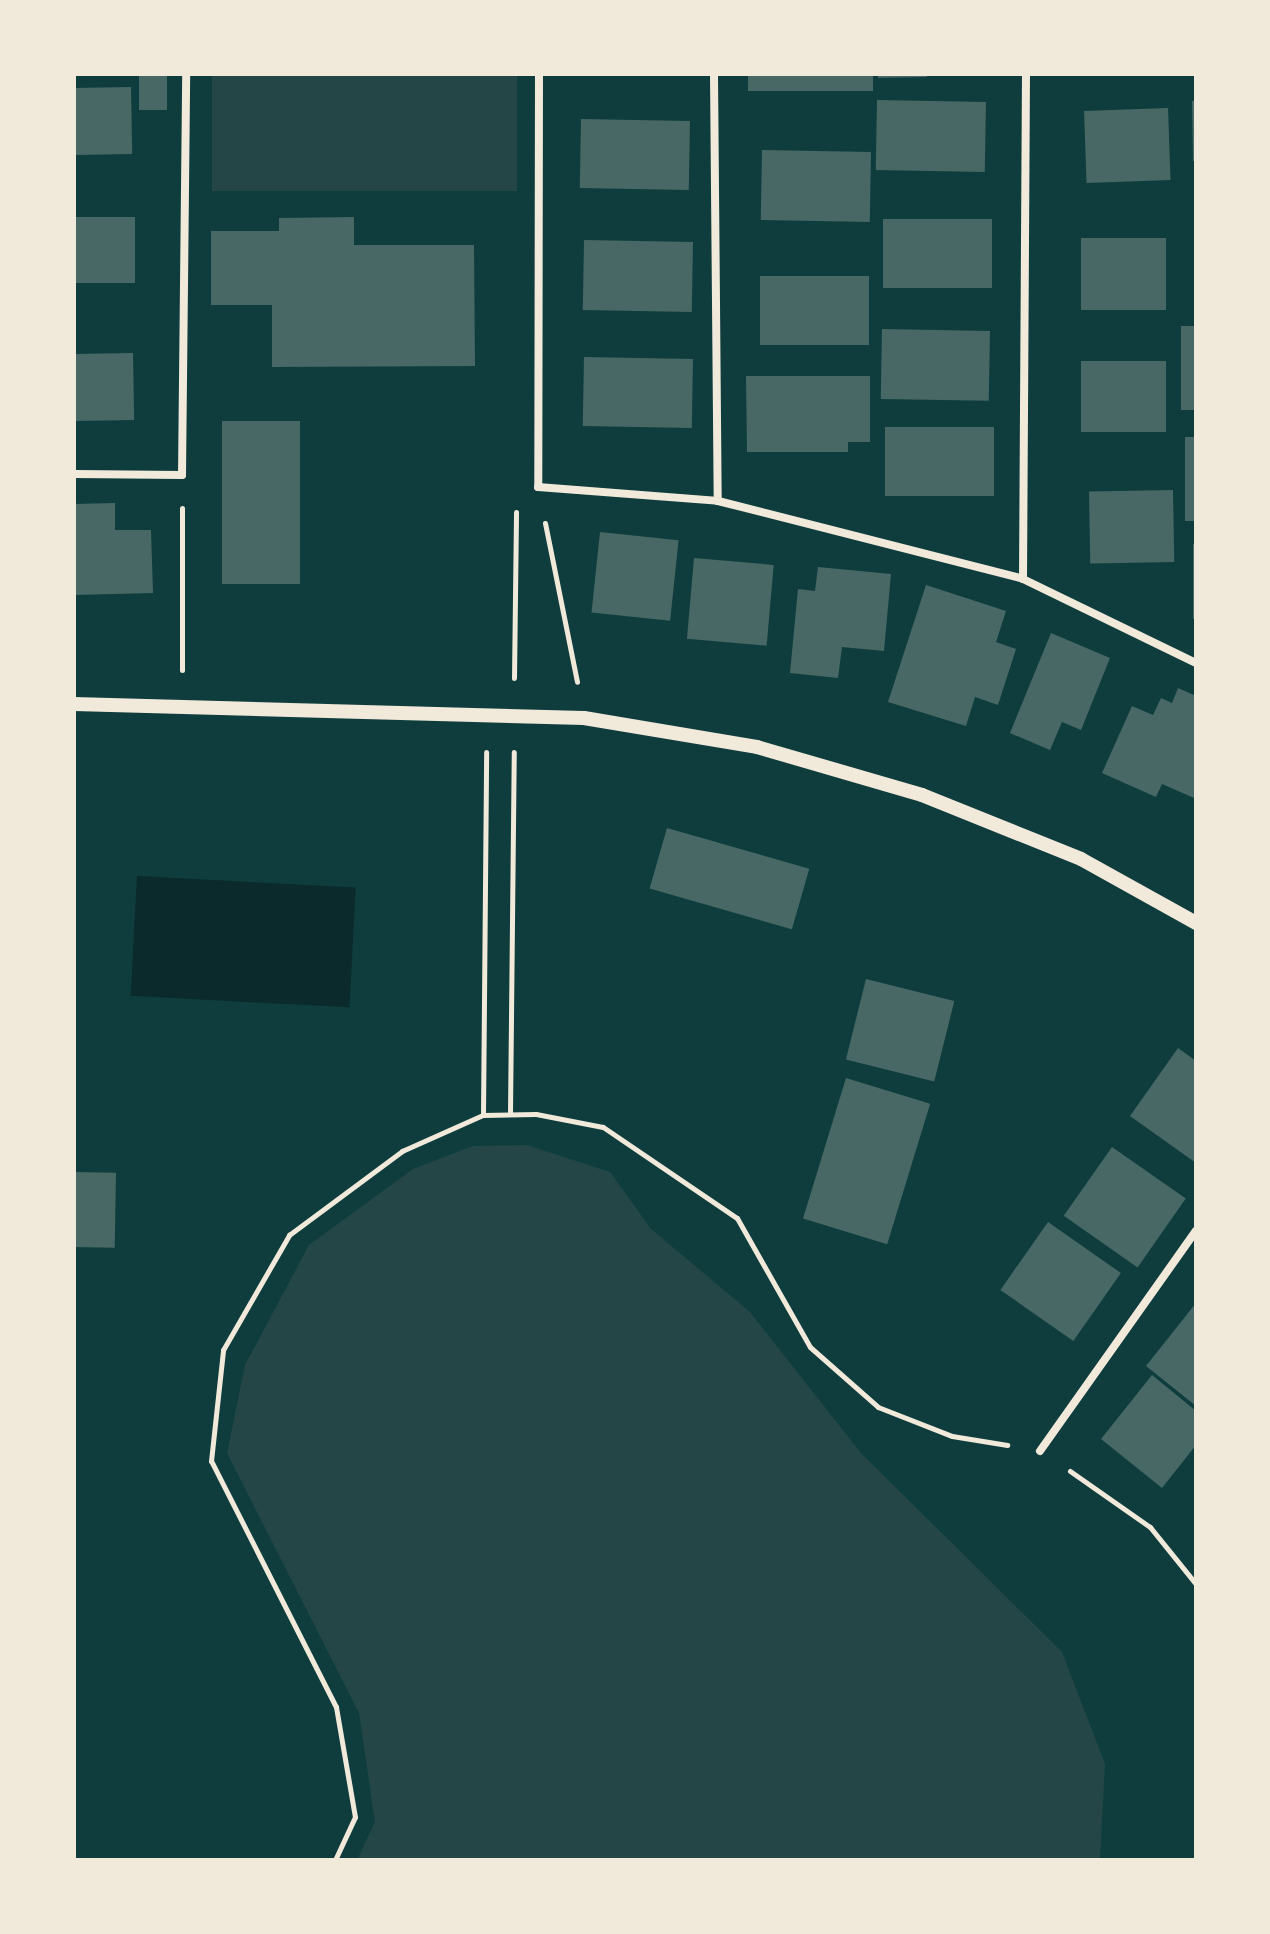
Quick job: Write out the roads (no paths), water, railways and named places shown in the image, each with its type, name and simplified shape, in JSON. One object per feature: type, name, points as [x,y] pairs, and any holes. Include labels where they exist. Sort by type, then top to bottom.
[{"type":"street","points":[[74,474],[182,475],[186,74]]},
{"type":"street","points":[[539,74],[538,487],[718,501],[1023,579],[1196,663]]},
{"type":"street","points":[[714,74],[718,501]]},
{"type":"street","points":[[1023,579],[1026,74]]},
{"type":"street","points":[[74,704],[584,718],[757,747],[922,795],[1081,859],[1196,923]]},
{"type":"street","points":[[1040,1451],[1196,1231]]}]
